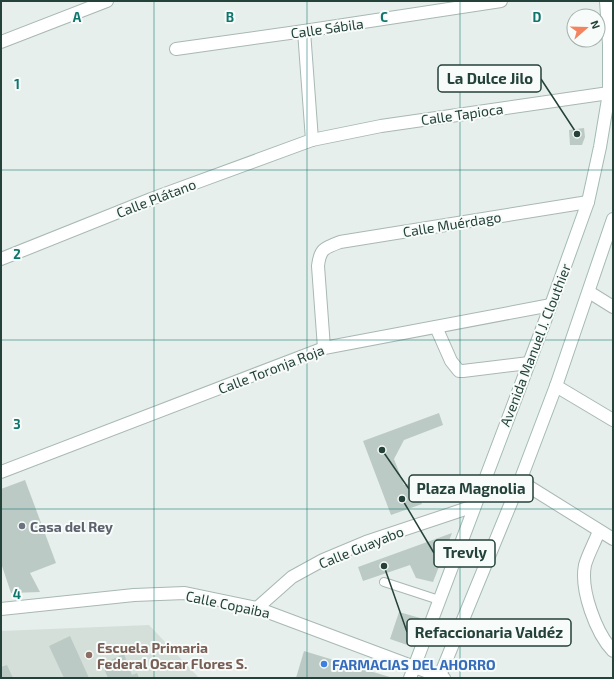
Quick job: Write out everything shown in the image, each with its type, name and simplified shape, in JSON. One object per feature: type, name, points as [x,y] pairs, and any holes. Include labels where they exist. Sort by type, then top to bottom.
[{"type":"street","points":[[1,42],[107,1]]},
{"type":"street","name":"Calle Sábila","points":[[176,49],[501,1]]},
{"type":"street","name":"Avenida Manuel J. Clouthier","points":[[410,678],[551,305],[588,202],[611,92],[606,1]]},
{"type":"street","points":[[304,31],[312,140]]},
{"type":"street","name":"Calle Tapioca","points":[[312,140],[381,126],[611,92]]},
{"type":"street","name":"Calle Plátano","points":[[1,259],[151,199],[312,140]]},
{"type":"street","name":"Calle Muérdago","points":[[324,348],[318,266],[319,254],[327,247],[340,242],[588,202]]},
{"type":"street","points":[[441,677],[520,481],[556,386],[613,219]]},
{"type":"street","points":[[589,292],[613,306]]},
{"type":"street","name":"Calle Toronja Roja","points":[[1,472],[324,348],[551,305]]},
{"type":"street","points":[[436,327],[451,361],[458,371],[529,363]]},
{"type":"street","points":[[556,386],[613,420]]},
{"type":"street","points":[[520,481],[613,539]]},
{"type":"street","name":"Calle Guayabo","points":[[257,608],[292,577],[323,560],[366,542],[474,506]]},
{"type":"street","points":[[599,531],[585,566],[586,589],[592,617],[607,645],[613,651]]},
{"type":"street","name":"Calle Copaiba","points":[[1,609],[127,595],[185,593],[257,608],[441,677]]},
{"type":"lane","points":[[384,582],[439,600]]},
{"type":"shaded area","name":"Escuela Primaria Federal Oscar Flores S.","points":[[149,625],[199,678],[1,678],[1,631]]},
{"type":"building","points":[[584,128],[585,137],[582,145],[570,145],[569,130]]},
{"type":"building","points":[[439,413],[443,425],[404,440],[394,459],[404,485],[413,482],[422,504],[391,515],[363,441]]},
{"type":"building","name":"Casa del Rey","points":[[25,480],[56,563],[30,573],[40,592],[11,593],[1,563],[1,489]]},
{"type":"building","points":[[452,533],[433,582],[416,578],[410,565],[363,581],[358,567]]},
{"type":"building","points":[[399,612],[420,618],[410,646],[390,639]]},
{"type":"building","points":[[70,636],[89,678],[64,678],[49,646]]},
{"type":"building","name":"FARMACIAS DEL AHORRO","points":[[304,651],[393,678],[296,678]]},
{"type":"building","points":[[124,654],[132,675],[137,673],[139,678],[108,678],[102,664]]},
{"type":"building","points":[[7,665],[13,678],[1,678],[1,667]]},
{"type":"place","name":"La Dulce Jilo","points":[[577,134]]},
{"type":"place","name":"Plaza Magnolia","points":[[382,450]]},
{"type":"place","name":"Trevly","points":[[402,499]]},
{"type":"place","name":"Casa del Rey","points":[[22,526]]},
{"type":"place","name":"Refaccionaria Valdéz","points":[[384,566]]},
{"type":"place","name":"Escuela Primaria Federal Oscar Flores S.","points":[[89,655]]},
{"type":"place","name":"FARMACIAS DEL AHORRO","points":[[324,664]]}]
